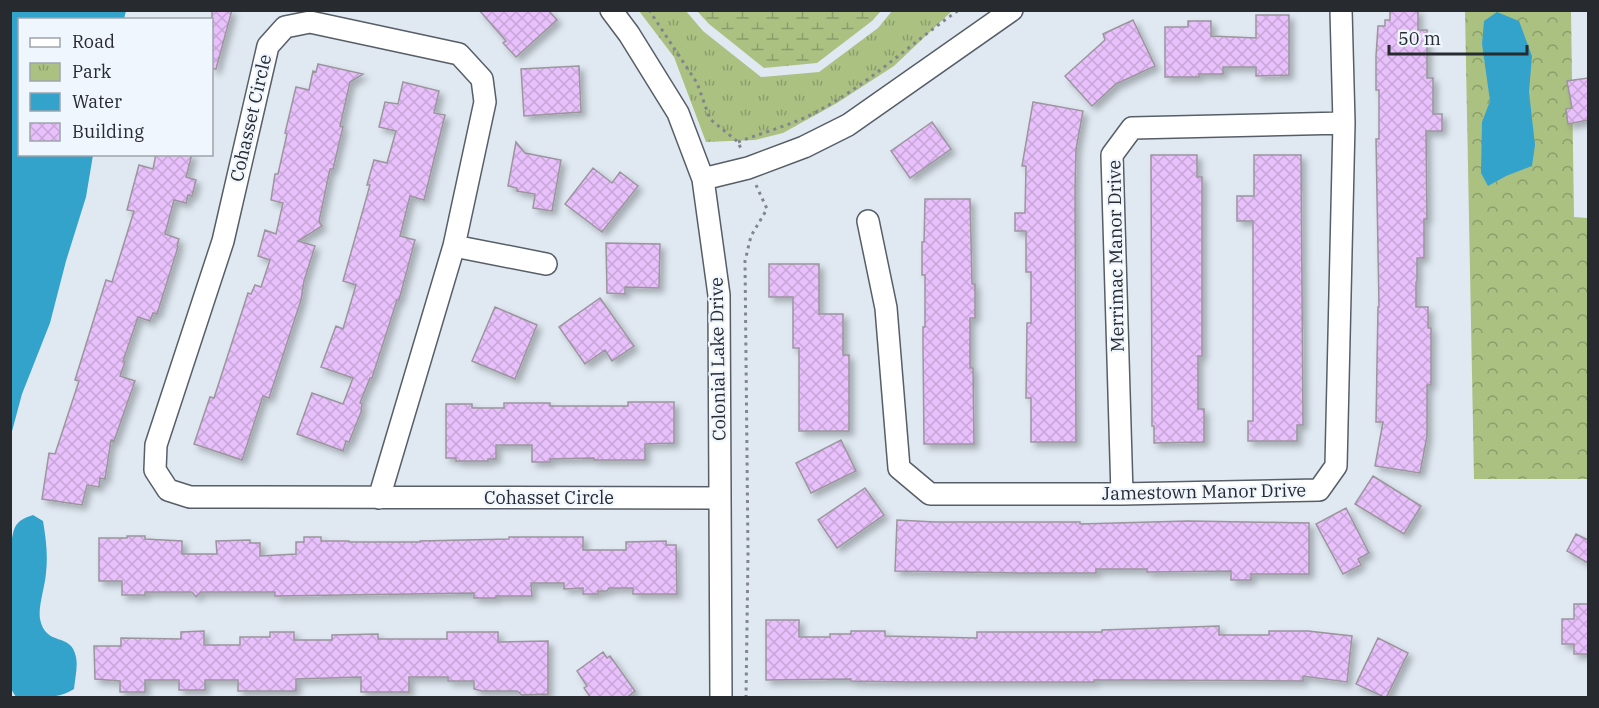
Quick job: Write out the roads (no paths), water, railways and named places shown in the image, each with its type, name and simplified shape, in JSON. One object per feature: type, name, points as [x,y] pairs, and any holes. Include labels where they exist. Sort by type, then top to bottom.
[{"type":"street","name":"Colonial Lake Drive","points":[[611,10],[629,34],[678,113],[703,179],[719,295],[721,698]]},
{"type":"street","points":[[703,179],[748,168],[804,147],[848,125],[1012,10]]},
{"type":"street","name":"Jamestown Manor Drive","points":[[868,221],[886,308],[899,468],[930,494],[1122,494],[1319,490],[1336,466],[1344,123],[1341,10]]},
{"type":"street","name":"Cohasset Circle","points":[[379,498],[454,246],[485,102],[482,79],[459,54],[310,22],[285,27],[268,46],[223,241],[156,445],[154,470],[168,490],[189,497],[379,498],[720,498]]},
{"type":"street","name":"Merrimac Manor Drive","points":[[1122,494],[1112,155],[1132,128],[1344,123]]},
{"type":"street","points":[[454,246],[546,264]]},
{"type":"water","points":[[11,10],[126,11],[124,18],[18,18],[18,156],[93,156],[86,197],[50,323],[22,394],[11,435]]},
{"type":"water","points":[[1497,12],[1519,21],[1532,56],[1529,92],[1535,145],[1532,166],[1488,186],[1481,173],[1482,122],[1490,101],[1482,44],[1484,21]]},
{"type":"water","points":[[33,515],[43,521],[47,560],[40,619],[47,634],[64,641],[73,649],[77,668],[74,689],[60,695],[31,698],[16,697],[11,689],[11,545],[18,522]]}]
